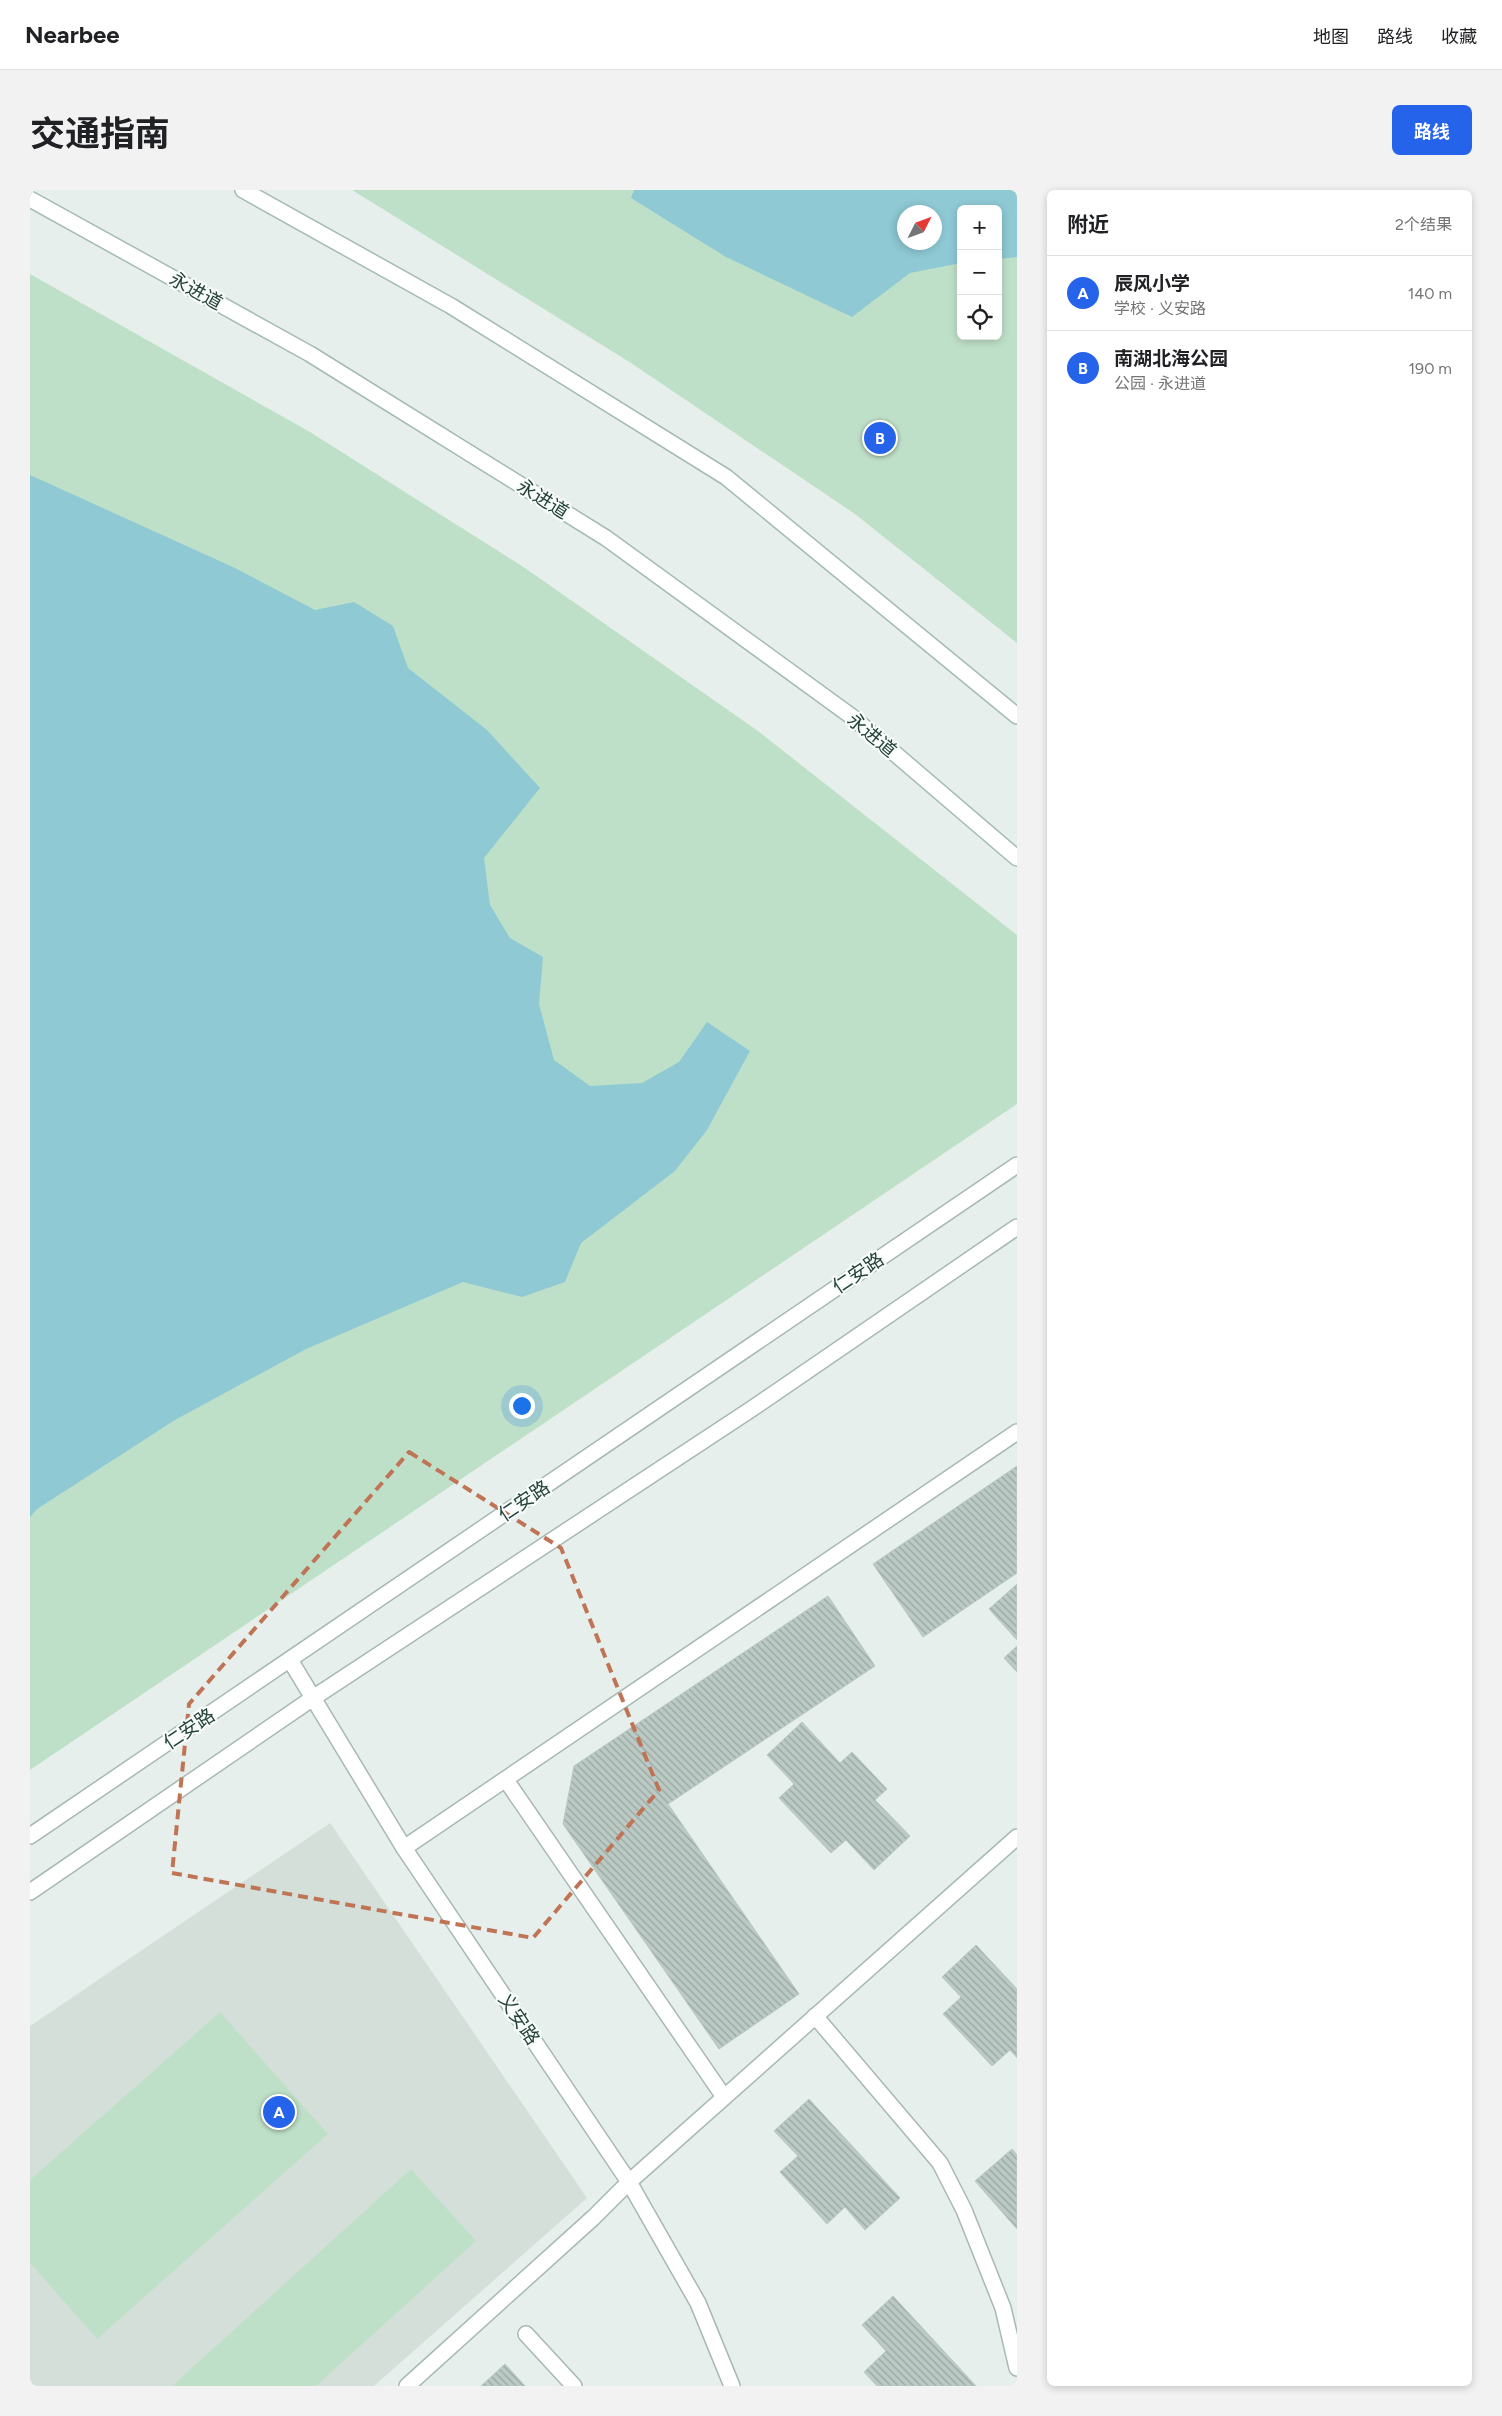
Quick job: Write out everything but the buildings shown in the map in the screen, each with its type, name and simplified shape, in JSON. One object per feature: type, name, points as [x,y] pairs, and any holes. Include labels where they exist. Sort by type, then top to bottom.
[{"type":"street","points":[[244,190],[451,306],[726,477],[1017,716]]},
{"type":"street","name":"永进道","points":[[30,199],[310,354],[606,538],[851,716],[1017,858]]},
{"type":"street","name":"仁安路","points":[[30,1836],[1017,1165]]},
{"type":"street","points":[[30,1892],[313,1698],[753,1408],[1017,1227]]},
{"type":"street","points":[[404,1848],[1017,1432]]},
{"type":"street","name":"义安路","points":[[290,1660],[404,1848],[629,2182],[698,2302],[732,2386]]},
{"type":"street","points":[[506,1780],[724,2097]]},
{"type":"street","points":[[407,2386],[594,2217],[629,2182],[1017,1837]]},
{"type":"street","points":[[815,2016],[940,2163],[964,2210],[1003,2308],[1017,2368]]},
{"type":"street","points":[[526,2334],[574,2386]]},
{"type":"highlighted area","points":[[409,1452],[561,1548],[659,1790],[533,1938],[172,1873],[189,1704]]},
{"type":"shaded area","points":[[330,1823],[587,2198],[374,2386],[30,2386],[30,2026]]},
{"type":"green space","points":[[352,190],[1017,190],[1017,643],[855,514],[631,363]]},
{"type":"green space","points":[[30,274],[310,432],[525,568],[758,731],[1017,935],[1017,1104],[30,1770]]},
{"type":"green space","points":[[220,2012],[328,2134],[97,2339],[30,2263],[30,2180]]},
{"type":"green space","points":[[411,2169],[476,2241],[316,2386],[172,2386]]},
{"type":"water","points":[[634,190],[1017,190],[1017,257],[1002,259],[1002,205],[957,205],[957,264],[910,273],[852,317],[726,257],[631,198]]},
{"type":"water","points":[[30,475],[235,568],[315,610],[354,602],[393,626],[408,668],[487,730],[540,788],[484,858],[490,905],[510,938],[543,957],[539,1004],[554,1060],[590,1086],[642,1083],[679,1062],[707,1022],[750,1051],[707,1130],[675,1171],[581,1243],[565,1282],[522,1297],[463,1282],[306,1349],[175,1420],[37,1509],[30,1517]]},
{"type":"place","name":"南湖北海公园","points":[[880,438]]},
{"type":"place","name":"辰风小学","points":[[279,2112]]}]
